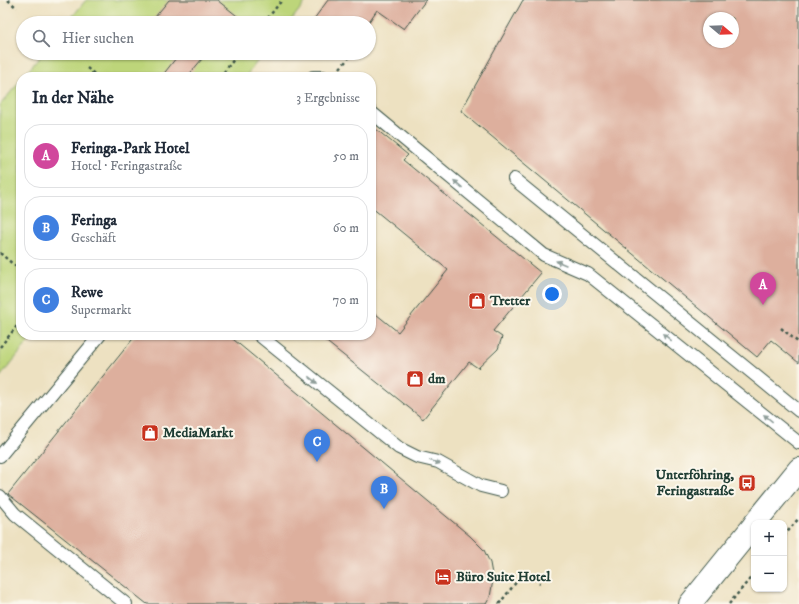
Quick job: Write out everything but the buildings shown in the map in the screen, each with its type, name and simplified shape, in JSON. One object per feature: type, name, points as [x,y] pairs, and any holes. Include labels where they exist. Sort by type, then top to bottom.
[{"type":"street","points":[[758,520],[799,470]]},
{"type":"street","points":[[690,604],[751,529]]},
{"type":"lane","points":[[376,116],[544,255],[588,274],[799,442]]},
{"type":"lane","points":[[514,179],[799,411]]},
{"type":"lane","points":[[0,456],[96,340]]},
{"type":"lane","points":[[264,340],[399,448],[417,457],[438,462],[482,486],[501,491]]},
{"type":"lane","points":[[0,496],[15,514],[126,604]]},
{"type":"path","points":[[8,0],[17,8]]},
{"type":"path","points":[[269,16],[282,0]]},
{"type":"path","points":[[224,72],[233,60]]},
{"type":"path","points":[[338,71],[347,60]]},
{"type":"path","points":[[87,68],[92,72]]},
{"type":"path","points":[[0,253],[16,267]]},
{"type":"path","points":[[0,347],[16,327]]},
{"type":"path","points":[[781,328],[799,343]]},
{"type":"path","points":[[787,532],[799,518]]},
{"type":"path","points":[[499,604],[525,571],[540,583]]},
{"type":"path","points":[[730,604],[751,578]]},
{"type":"green space","points":[[86,0],[307,0],[294,16],[73,16]]},
{"type":"green space","points":[[37,60],[258,60],[249,72],[27,72]]},
{"type":"green space","points":[[16,86],[16,340],[30,340],[0,377],[0,105]]},
{"type":"place","name":"Tretter","points":[[477,301]]},
{"type":"place","name":"Feringa-Park Hotel","points":[[763,305]]},
{"type":"place","name":"dm","points":[[415,379]]},
{"type":"place","name":"MediaMarkt","points":[[150,433]]},
{"type":"place","name":"Rewe","points":[[317,462]]},
{"type":"place","name":"Unterföhring, Feringastraße","points":[[747,483]]},
{"type":"place","name":"Feringa","points":[[384,509]]},
{"type":"place","name":"Büro Suite Hotel","points":[[443,577]]}]
